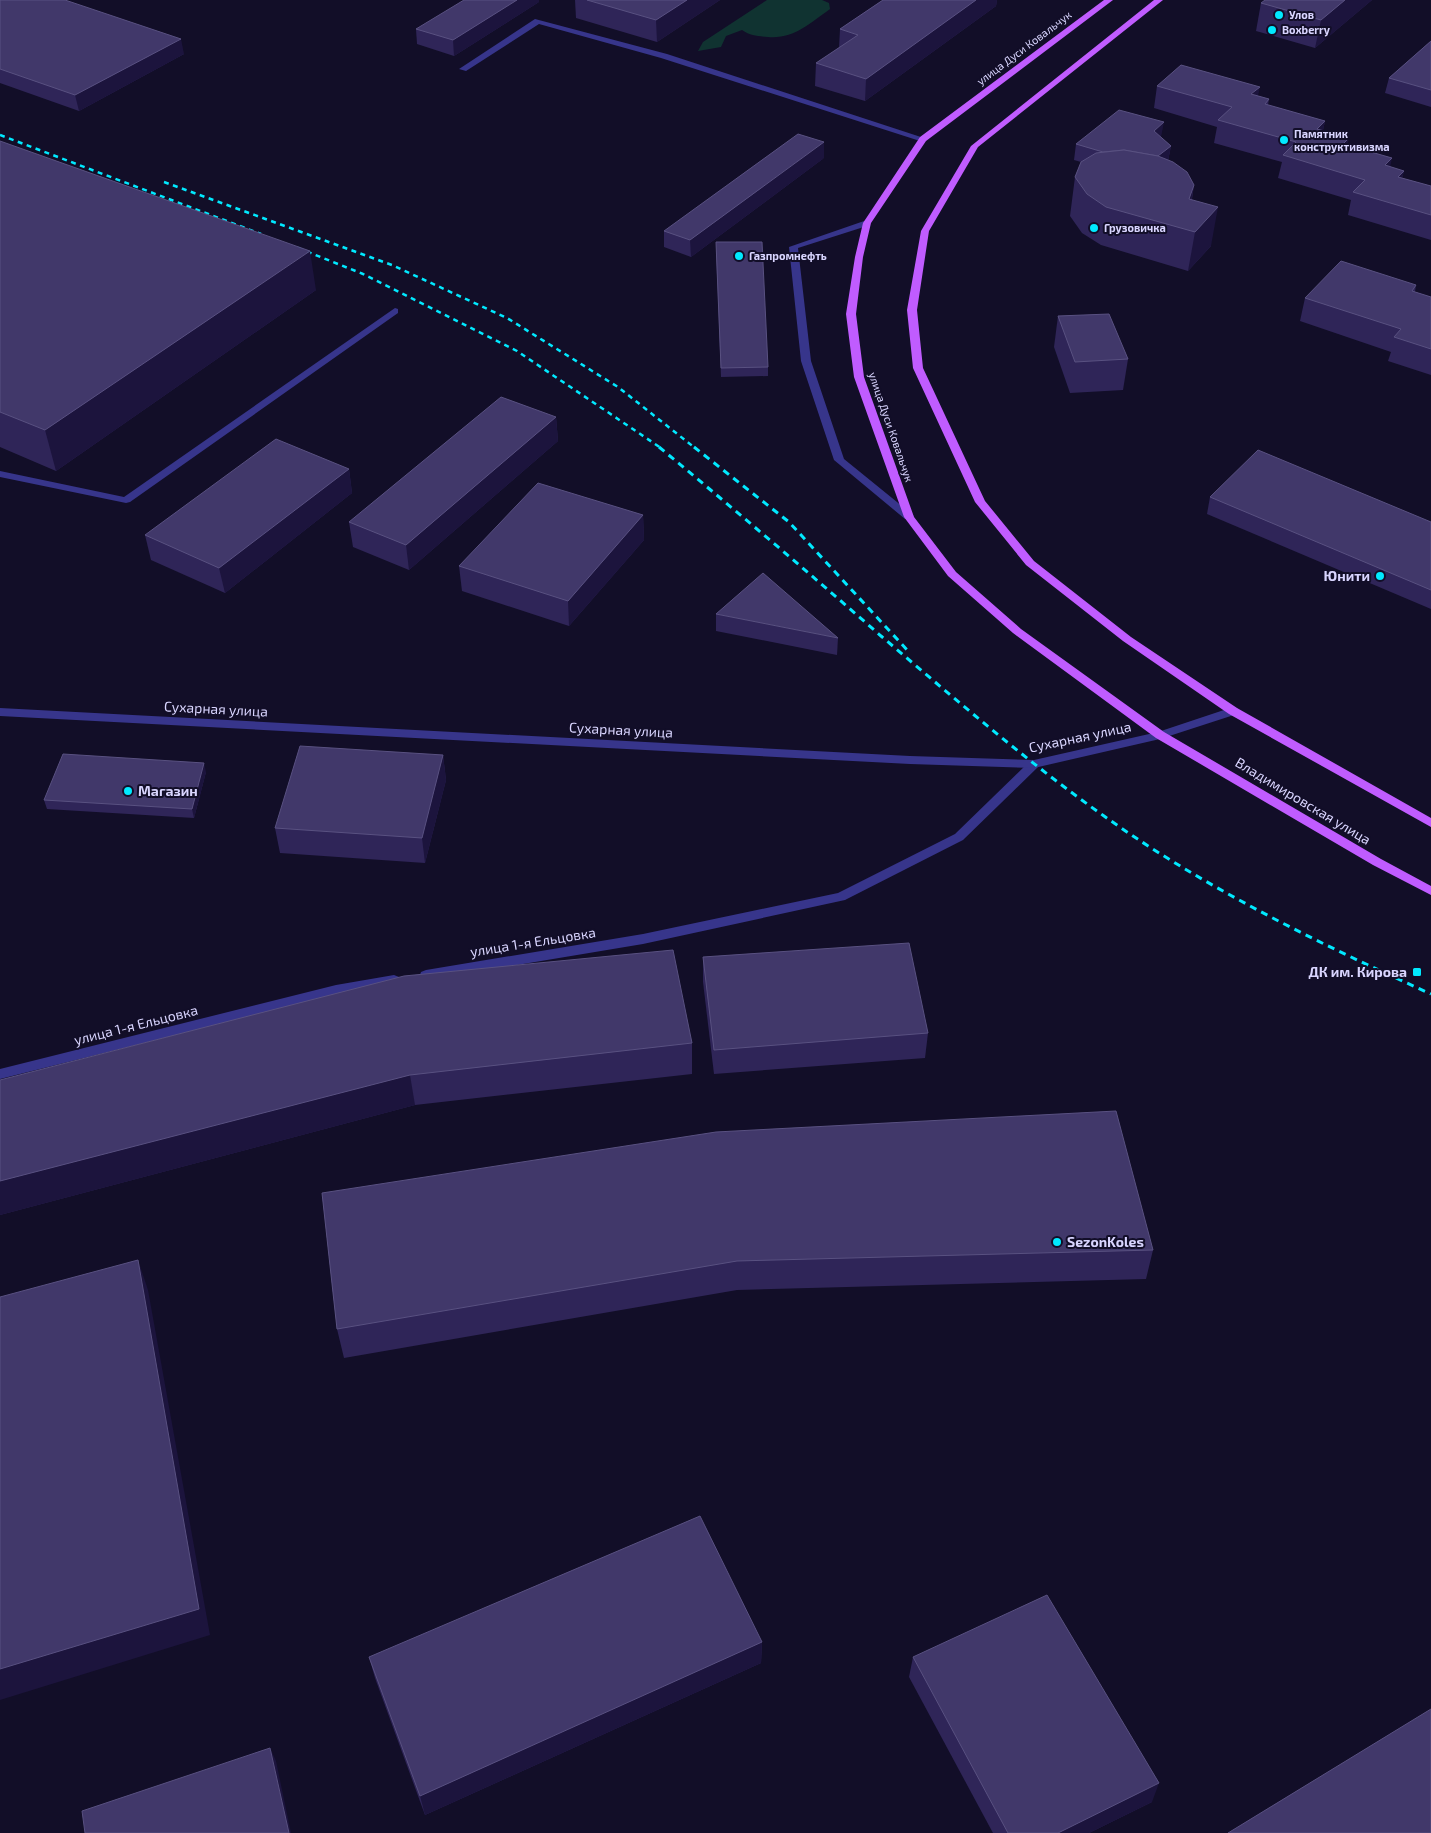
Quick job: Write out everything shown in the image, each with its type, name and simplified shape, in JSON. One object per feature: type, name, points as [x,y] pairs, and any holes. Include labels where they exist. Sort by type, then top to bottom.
[{"type":"main road","name":"улица Дуси Ковальчук","points":[[1109,0],[923,140],[867,223],[859,257],[850,314],[859,377],[909,517],[952,574],[1017,631],[1160,735]]},
{"type":"main road","points":[[1159,0],[975,146],[925,231],[912,310],[918,368],[980,502],[1030,563],[1126,639],[1234,711],[1431,823]]},
{"type":"main road","name":"Владимировская улица","points":[[1160,735],[1377,862],[1431,891]]},
{"type":"street","points":[[463,69],[538,21],[664,56],[923,140]]},
{"type":"street","points":[[867,223],[794,247],[806,361],[839,460],[909,517]]},
{"type":"street","points":[[0,474],[126,500],[395,310]]},
{"type":"street","name":"Сухарная улица","points":[[0,712],[910,760],[1034,764],[1160,735],[1234,711]]},
{"type":"street","name":"улица 1-я Ельцовка","points":[[0,1074],[336,990],[643,939],[841,897],[959,837],[1034,764]]},
{"type":"green space","points":[[767,0],[822,0],[829,3],[830,9],[808,25],[786,36],[757,36],[742,30],[726,36],[721,47],[698,51],[703,42]]},
{"type":"building","points":[[0,0],[65,0],[181,39],[75,95],[0,69]]},
{"type":"building","points":[[464,0],[517,0],[453,40],[416,29]]},
{"type":"building","points":[[587,0],[687,0],[656,20]]},
{"type":"building","points":[[883,0],[976,0],[866,79],[816,63],[858,35],[840,29]]},
{"type":"building","points":[[1265,0],[1345,0],[1321,20],[1261,3]]},
{"type":"building","points":[[1431,41],[1431,90],[1389,78]]},
{"type":"building","points":[[1181,65],[1260,87],[1251,94],[1269,99],[1265,104],[1325,121],[1317,129],[1349,138],[1343,144],[1392,158],[1385,165],[1404,171],[1398,177],[1431,186],[1431,215],[1353,192],[1365,180],[1283,155],[1296,142],[1218,120],[1232,107],[1157,86]]},
{"type":"building","points":[[1119,110],[1164,122],[1154,131],[1171,146],[1158,156],[1124,150],[1103,152],[1076,144]]},
{"type":"building","points":[[798,134],[824,142],[690,240],[664,231]]},
{"type":"building","points":[[0,141],[310,251],[45,430],[0,412]]},
{"type":"building","points":[[1124,150],[1158,156],[1173,162],[1187,172],[1194,185],[1189,199],[1218,207],[1195,232],[1106,207],[1087,194],[1075,177],[1081,162],[1096,153]]},
{"type":"building","points":[[716,242],[762,242],[768,367],[721,368]]},
{"type":"building","points":[[1341,261],[1416,285],[1412,291],[1431,297],[1431,349],[1394,337],[1401,329],[1305,298]]},
{"type":"building","points":[[1109,314],[1128,359],[1075,362],[1058,316]]},
{"type":"building","points":[[501,397],[556,417],[406,545],[349,522]]},
{"type":"building","points":[[276,439],[349,469],[219,568],[145,535]]},
{"type":"building","points":[[1258,450],[1431,522],[1431,590],[1210,497]]},
{"type":"building","points":[[538,483],[643,515],[568,601],[459,566]]},
{"type":"building","points":[[763,573],[838,638],[716,614]]},
{"type":"building","points":[[300,746],[443,755],[422,838],[275,828]]},
{"type":"building","name":"Магазин","points":[[63,754],[204,763],[192,809],[44,800]]},
{"type":"building","points":[[909,943],[928,1033],[714,1050],[703,957]]},
{"type":"building","points":[[673,950],[692,1043],[410,1075],[0,1181],[0,1080],[404,976]]},
{"type":"building","points":[[1116,1111],[1153,1250],[737,1261],[337,1329],[322,1193],[716,1132]]},
{"type":"building","points":[[138,1260],[199,1609],[0,1669],[0,1297]]},
{"type":"building","points":[[700,1516],[762,1642],[420,1796],[369,1657]]},
{"type":"building","points":[[1047,1595],[1159,1783],[1058,1833],[1008,1833],[913,1657]]},
{"type":"building","points":[[1431,1709],[1431,1833],[1228,1833]]},
{"type":"building","points":[[270,1748],[289,1833],[85,1833],[82,1811]]},
{"type":"railway","points":[[0,135],[261,234]]},
{"type":"railway","points":[[164,182],[392,265],[507,318],[618,387],[695,448]]},
{"type":"railway","points":[[298,248],[363,274],[517,351],[661,448]]},
{"type":"railway","points":[[659,447],[991,729],[1104,816],[1142,842],[1222,891],[1346,955],[1431,994]]},
{"type":"railway","points":[[694,447],[789,522],[909,652]]},
{"type":"place","name":"Улов","points":[[1279,15]]},
{"type":"place","name":"Boxberry","points":[[1272,30]]},
{"type":"place","name":"Памятник конструктивизма","points":[[1284,140]]},
{"type":"place","name":"Грузовичка","points":[[1094,228]]},
{"type":"place","name":"Газпромнефть","points":[[739,256]]},
{"type":"place","name":"Юнити","points":[[1380,576]]},
{"type":"place","name":"Магазин","points":[[128,791]]},
{"type":"place","name":"ДК им. Кирова","points":[[1417,972]]},
{"type":"place","name":"SezonKoles","points":[[1057,1242]]}]
